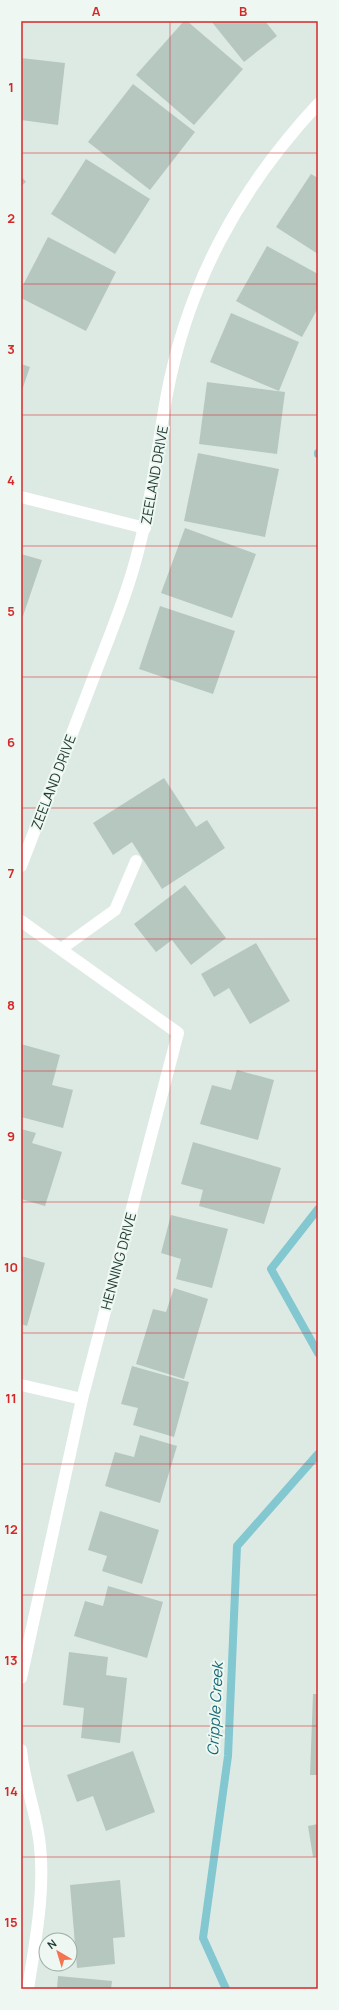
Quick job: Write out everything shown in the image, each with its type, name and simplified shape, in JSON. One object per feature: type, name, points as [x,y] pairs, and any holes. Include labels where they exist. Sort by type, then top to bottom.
[{"type":"street","name":"ZEELAND DRIVE","points":[[21,866],[129,585],[145,528],[166,398],[179,341],[198,286],[223,232],[253,183],[288,136],[318,104]]},
{"type":"street","points":[[21,497],[145,528]]},
{"type":"street","points":[[61,949],[115,910],[136,861]]},
{"type":"street","name":"HENNING DRIVE","points":[[21,921],[178,1033],[82,1399],[21,1678]]},
{"type":"street","points":[[21,1385],[82,1399]]},
{"type":"street","points":[[21,1750],[40,1845],[41,1867],[39,1912],[28,1989]]},
{"type":"building","points":[[184,21],[187,21],[243,69],[194,125],[136,75]]},
{"type":"building","points":[[211,21],[265,21],[277,36],[244,62]]},
{"type":"building","points":[[21,58],[65,63],[58,125],[21,120]]},
{"type":"building","points":[[133,84],[195,132],[150,190],[88,142]]},
{"type":"building","points":[[86,159],[150,199],[115,254],[51,214]]},
{"type":"building","points":[[311,174],[318,178],[318,254],[276,227]]},
{"type":"building","points":[[21,176],[26,182],[21,186]]},
{"type":"building","points":[[48,237],[116,272],[86,331],[21,298],[21,289]]},
{"type":"building","points":[[267,246],[318,274],[318,308],[302,337],[236,301]]},
{"type":"building","points":[[231,313],[299,342],[279,391],[210,362]]},
{"type":"building","points":[[21,364],[30,367],[21,393]]},
{"type":"building","points":[[207,382],[285,392],[277,454],[199,444]]},
{"type":"building","points":[[198,453],[279,469],[265,537],[184,521]]},
{"type":"building","points":[[185,528],[256,554],[232,618],[161,593]]},
{"type":"building","points":[[21,554],[42,560],[23,616],[21,615]]},
{"type":"building","points":[[160,606],[235,631],[213,694],[139,669]]},
{"type":"building","points":[[164,778],[196,827],[207,820],[225,848],[162,889],[132,842],[113,855],[93,823]]},
{"type":"building","points":[[185,885],[226,938],[191,965],[172,940],[156,952],[134,924]]},
{"type":"building","points":[[256,943],[290,1001],[250,1024],[229,988],[214,997],[201,974]]},
{"type":"building","points":[[21,1044],[60,1055],[52,1085],[73,1090],[63,1128],[21,1117]]},
{"type":"building","points":[[237,1070],[274,1080],[258,1140],[200,1124],[212,1085],[231,1090]]},
{"type":"building","points":[[21,1129],[36,1133],[32,1143],[62,1152],[45,1206],[21,1199]]},
{"type":"building","points":[[193,1142],[281,1168],[264,1224],[199,1206],[203,1190],[181,1184]]},
{"type":"building","points":[[171,1215],[228,1229],[212,1288],[176,1279],[181,1259],[161,1253]]},
{"type":"building","points":[[21,1256],[45,1263],[27,1326],[21,1324]]},
{"type":"building","points":[[174,1288],[208,1299],[184,1379],[136,1364],[153,1309],[166,1312]]},
{"type":"building","points":[[132,1366],[189,1382],[174,1437],[133,1425],[138,1408],[121,1404]]},
{"type":"building","points":[[140,1435],[177,1446],[160,1503],[105,1486],[115,1452],[134,1457]]},
{"type":"building","points":[[100,1511],[159,1530],[142,1584],[102,1571],[107,1556],[88,1550]]},
{"type":"building","points":[[108,1586],[163,1602],[147,1658],[74,1636],[85,1601],[103,1606]]},
{"type":"building","points":[[69,1652],[108,1657],[106,1675],[127,1678],[120,1743],[81,1738],[84,1708],[63,1705]]},
{"type":"building","points":[[313,1694],[318,1694],[318,1775],[310,1775]]},
{"type":"building","points":[[133,1751],[155,1812],[106,1831],[93,1796],[77,1802],[67,1775]]},
{"type":"building","points":[[318,1824],[318,1856],[313,1857],[308,1826]]},
{"type":"building","points":[[120,1880],[125,1937],[113,1938],[115,1964],[78,1968],[78,1932],[74,1932],[70,1885]]},
{"type":"building","points":[[58,1976],[112,1981],[111,1989],[57,1989]]},
{"type":"waterway","name":"Cripple Creek","points":[[318,1209],[271,1269],[318,1353]]},
{"type":"waterway","name":"Cripple Creek","points":[[226,1989],[203,1938],[228,1756],[237,1546],[318,1454]]}]
